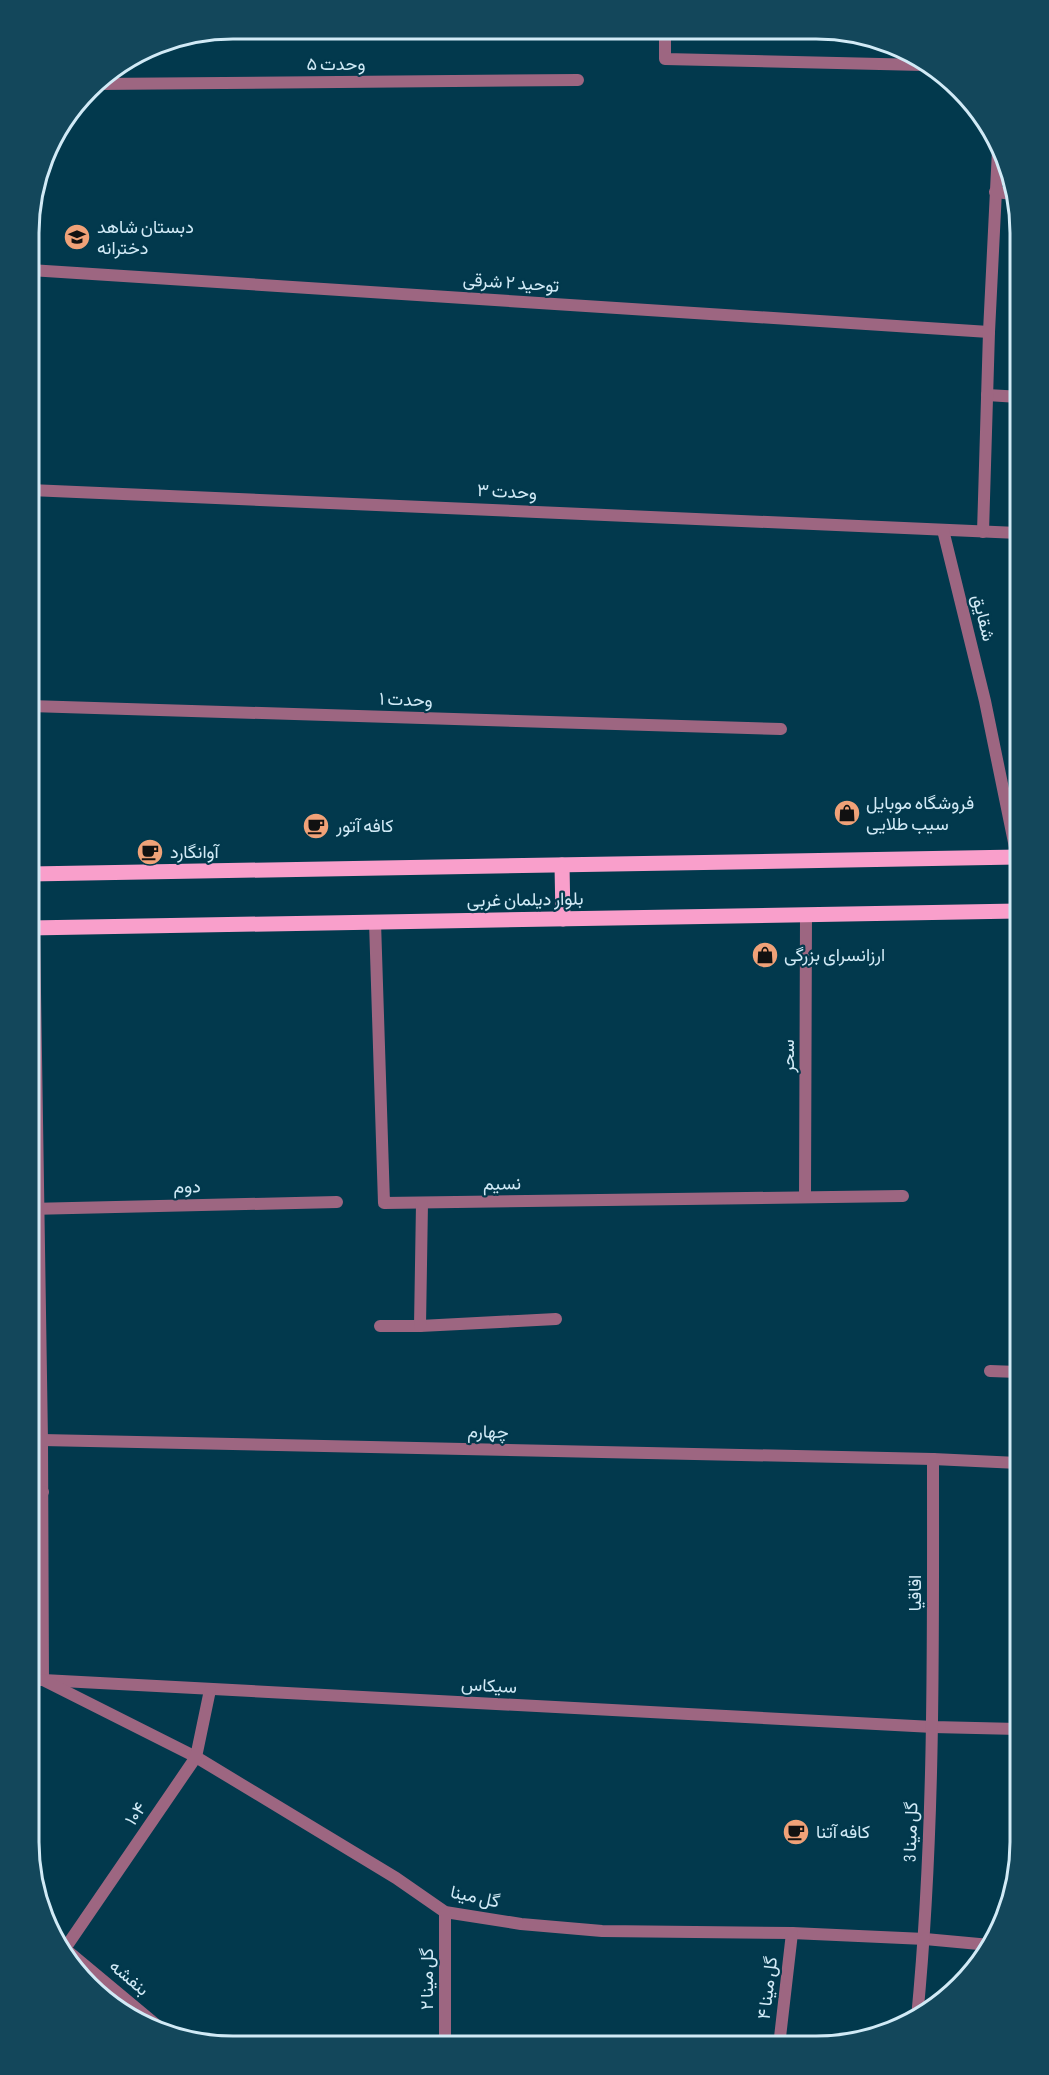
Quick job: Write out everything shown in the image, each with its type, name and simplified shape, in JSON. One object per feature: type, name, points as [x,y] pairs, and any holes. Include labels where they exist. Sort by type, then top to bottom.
[{"type":"main road","name":"بلوار دیلمان غربی","points":[[39,874],[1010,857]]},
{"type":"main road","points":[[562,865],[563,919]]},
{"type":"main road","name":"بلوار دیلمان غربی","points":[[39,928],[1010,911]]},
{"type":"street","points":[[665,39],[665,59],[912,65]]},
{"type":"street","name":"وحدت ۵","points":[[109,84],[578,80]]},
{"type":"street","points":[[983,532],[997,164]]},
{"type":"street","points":[[995,192],[1006,193]]},
{"type":"street","name":"توحید ۲ شرقی","points":[[39,271],[989,332]]},
{"type":"street","points":[[987,395],[1010,396]]},
{"type":"street","name":"وحدت ۳","points":[[39,490],[1010,533]]},
{"type":"street","name":"شقایق","points":[[942,530],[985,701],[1010,816]]},
{"type":"street","name":"وحدت ۱","points":[[39,706],[781,729]]},
{"type":"street","name":"سحر","points":[[806,915],[806,1197]]},
{"type":"street","name":"نسیم","points":[[375,922],[384,1203],[903,1196]]},
{"type":"street","name":"دوم","points":[[39,1209],[337,1202]]},
{"type":"street","points":[[420,1326],[422,1203]]},
{"type":"street","points":[[380,1326],[556,1319]]},
{"type":"street","points":[[39,1353],[43,1492],[43,1680]]},
{"type":"street","points":[[990,1371],[1010,1372]]},
{"type":"street","name":"چهارم","points":[[42,1440],[1010,1463]]},
{"type":"street","name":"اقاقیا","points":[[933,1459],[933,1727]]},
{"type":"street","name":"سیکاس","points":[[39,1680],[933,1727],[1010,1729]]},
{"type":"street","name":"گل مینا","points":[[43,1680],[196,1757],[396,1878],[445,1912],[522,1924],[602,1931],[792,1933],[925,1939],[981,1944]]},
{"type":"street","name":"۱۰۴","points":[[68,1944],[196,1757],[210,1690]]},
{"type":"street","name":"گل مینا 3","points":[[918,2007],[925,1939],[933,1727]]},
{"type":"street","name":"گل مینا ۲","points":[[445,1912],[445,2036]]},
{"type":"street","name":"گل مینا ۴","points":[[780,2036],[792,1933]]},
{"type":"street","name":"بنفشه","points":[[81,1962],[142,2013]]},
{"type":"place","name":"دبستان شاهد دخترانه","points":[[77,237]]},
{"type":"place","name":"فروشگاه موبایل سیب طلایی","points":[[847,813]]},
{"type":"place","name":"کافه آتور","points":[[316,826]]},
{"type":"place","name":"آوانگارد","points":[[150,852]]},
{"type":"place","name":"ارزانسرای بزرگی","points":[[765,955]]},
{"type":"place","name":"کافه آتنا","points":[[796,1832]]}]
